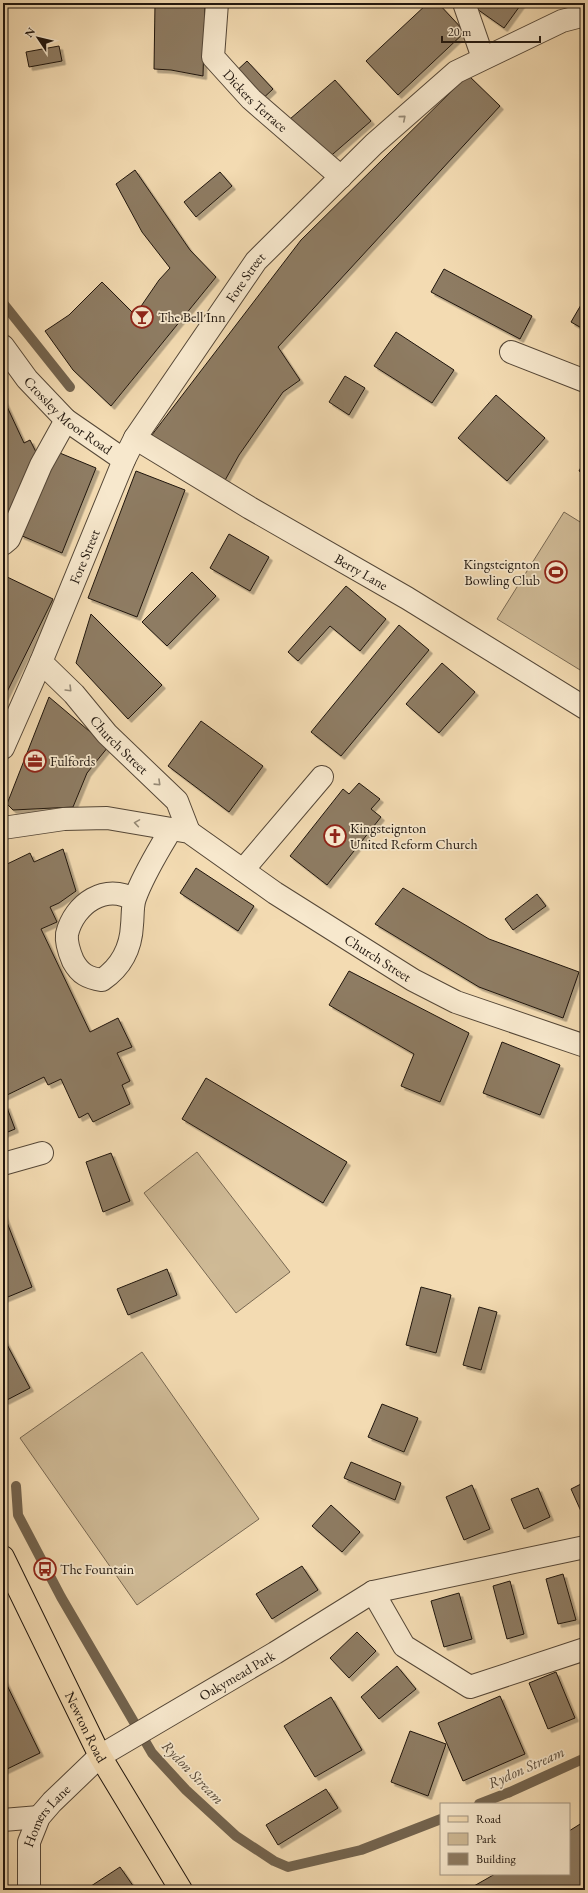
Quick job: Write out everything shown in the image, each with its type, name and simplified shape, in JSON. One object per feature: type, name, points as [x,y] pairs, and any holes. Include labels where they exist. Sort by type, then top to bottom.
[{"type":"main road","name":"Newton Road","points":[[3,1557],[100,1756],[181,1890]]},
{"type":"street","name":"Dickers Terrace","points":[[216,3],[213,57],[251,99],[341,176]]},
{"type":"street","points":[[464,3],[483,58]]},
{"type":"street","name":"Fore Street","points":[[3,748],[41,662],[124,460],[135,438],[256,261],[374,144],[456,72],[562,21],[585,15]]},
{"type":"street","name":"Crossley Moor Road","points":[[3,346],[27,379],[66,420],[124,460]]},
{"type":"street","points":[[511,352],[585,381]]},
{"type":"street","points":[[3,544],[9,539],[41,465],[66,420]]},
{"type":"street","name":"Berry Lane","points":[[135,438],[250,508],[407,598],[585,708]]},
{"type":"street","name":"Church Street","points":[[41,662],[74,694],[107,734],[177,801],[180,831]]},
{"type":"street","points":[[243,870],[322,777]]},
{"type":"street","name":"Church Street","points":[[3,828],[64,819],[107,818],[180,831],[243,870],[275,893],[420,983],[456,1002],[584,1044]]},
{"type":"street","points":[[134,900],[143,877],[180,831]]},
{"type":"street","points":[[3,1164],[42,1153]]},
{"type":"street","name":"Oakymead Park","points":[[100,1756],[276,1653],[373,1592],[585,1547]]},
{"type":"street","points":[[373,1592],[404,1646],[470,1687],[585,1649]]},
{"type":"street","name":"Homers Lane","points":[[29,1890],[29,1842],[39,1817],[52,1802],[100,1756]]},
{"type":"street","points":[[3,1820],[39,1817]]},
{"type":"green space","name":"Kingsteignton Bowling Club","points":[[564,512],[585,525],[585,673],[497,619]]},
{"type":"green space","points":[[197,1152],[290,1272],[236,1313],[144,1193]]},
{"type":"green space","points":[[142,1352],[259,1519],[137,1605],[20,1438]]},
{"type":"building","points":[[155,3],[205,3],[203,76],[171,70],[154,69]]},
{"type":"building","points":[[428,3],[438,3],[465,32],[398,95],[366,61]]},
{"type":"building","points":[[476,3],[522,3],[504,28],[477,9]]},
{"type":"building","points":[[59,46],[62,61],[29,67],[26,52]]},
{"type":"building","points":[[247,61],[273,89],[258,103],[232,75]]},
{"type":"building","points":[[468,75],[500,106],[278,347],[300,380],[283,392],[239,455],[223,484],[148,440],[301,240]]},
{"type":"building","points":[[335,80],[371,121],[326,160],[290,119]]},
{"type":"building","points":[[135,170],[190,250],[216,277],[111,406],[73,370],[45,331],[69,315],[102,282],[135,315],[159,280],[170,268],[142,232],[116,184]]},
{"type":"building","points":[[220,172],[232,186],[196,217],[184,202]]},
{"type":"building","points":[[444,269],[532,316],[520,339],[431,292]]},
{"type":"building","points":[[585,298],[585,330],[571,322]]},
{"type":"building","points":[[396,332],[454,370],[432,403],[374,366]]},
{"type":"building","points":[[345,376],[365,388],[349,415],[329,402]]},
{"type":"building","points":[[496,395],[545,438],[507,481],[458,438]]},
{"type":"building","points":[[3,398],[24,443],[30,440],[38,456],[3,534]]},
{"type":"building","points":[[55,451],[96,468],[62,553],[20,535]]},
{"type":"building","points":[[585,460],[585,474],[579,471]]},
{"type":"building","points":[[136,471],[185,490],[137,617],[88,598]]},
{"type":"building","points":[[229,534],[269,557],[250,591],[210,568]]},
{"type":"building","points":[[192,572],[216,596],[167,646],[142,622]]},
{"type":"building","points":[[3,575],[53,599],[3,700]]},
{"type":"building","points":[[346,586],[386,619],[360,651],[330,626],[298,661],[288,652]]},
{"type":"building","points":[[91,614],[162,685],[128,719],[76,663]]},
{"type":"building","points":[[399,625],[429,650],[341,756],[311,732]]},
{"type":"building","points":[[442,663],[475,692],[439,733],[406,704]]},
{"type":"building","points":[[49,697],[108,747],[87,773],[73,807],[13,810],[7,804]]},
{"type":"building","points":[[201,721],[263,766],[229,812],[168,766]]},
{"type":"building","name":"Kingsteignton United Reform Church","points":[[359,783],[380,799],[371,809],[381,817],[327,885],[290,856],[343,789],[349,794]]},
{"type":"building","points":[[63,849],[76,891],[59,903],[50,907],[57,922],[41,929],[90,1032],[118,1018],[132,1047],[117,1053],[130,1081],[122,1085],[130,1104],[93,1122],[88,1113],[79,1118],[61,1079],[48,1085],[44,1077],[3,1097],[3,866],[30,853],[34,862]]},
{"type":"building","points":[[196,868],[254,906],[238,931],[180,893]]},
{"type":"building","points":[[403,888],[489,939],[579,972],[563,1018],[479,987],[375,924]]},
{"type":"building","points":[[537,894],[546,906],[513,930],[505,919]]},
{"type":"building","points":[[349,971],[469,1033],[440,1102],[401,1086],[414,1054],[329,1005]]},
{"type":"building","points":[[502,1042],[560,1065],[540,1115],[483,1093]]},
{"type":"building","points":[[206,1078],[347,1162],[323,1203],[182,1119]]},
{"type":"building","points":[[6,1105],[15,1129],[3,1134],[3,1106]]},
{"type":"building","points":[[111,1153],[130,1201],[103,1212],[86,1162]]},
{"type":"building","points":[[3,1212],[32,1287],[3,1299]]},
{"type":"building","points":[[167,1269],[177,1295],[128,1315],[117,1289]]},
{"type":"building","points":[[421,1287],[451,1295],[436,1353],[406,1345]]},
{"type":"building","points":[[479,1307],[497,1312],[481,1370],[463,1365]]},
{"type":"building","points":[[3,1337],[30,1388],[5,1401],[3,1398]]},
{"type":"building","points":[[382,1404],[418,1418],[404,1452],[368,1437]]},
{"type":"building","points":[[351,1462],[401,1483],[395,1500],[344,1478]]},
{"type":"building","points":[[585,1482],[585,1518],[584,1518],[571,1489]]},
{"type":"building","points":[[472,1485],[490,1529],[464,1540],[446,1497]]},
{"type":"building","points":[[538,1488],[550,1517],[524,1529],[511,1499]]},
{"type":"building","points":[[331,1505],[360,1532],[342,1552],[312,1526]]},
{"type":"building","points":[[302,1566],[318,1590],[272,1619],[256,1594]]},
{"type":"building","points":[[563,1574],[576,1620],[558,1624],[546,1579]]},
{"type":"building","points":[[510,1581],[524,1634],[507,1639],[493,1586]]},
{"type":"building","points":[[459,1593],[472,1639],[444,1647],[431,1601]]},
{"type":"building","points":[[357,1632],[376,1651],[349,1678],[330,1658]]},
{"type":"building","points":[[397,1666],[416,1689],[379,1719],[361,1697]]},
{"type":"building","points":[[556,1672],[575,1718],[548,1729],[529,1683]]},
{"type":"building","points":[[3,1677],[40,1753],[3,1771]]},
{"type":"building","points":[[500,1696],[525,1754],[463,1781],[438,1723]]},
{"type":"building","points":[[331,1697],[362,1750],[315,1777],[284,1726]]},
{"type":"building","points":[[410,1731],[446,1744],[428,1796],[391,1782]]},
{"type":"building","points":[[326,1789],[338,1808],[278,1845],[266,1825]]},
{"type":"building","points":[[585,1821],[585,1890],[467,1890],[493,1875],[570,1875],[570,1830]]},
{"type":"building","points":[[120,1867],[136,1890],[85,1890]]},
{"type":"waterway","points":[[3,303],[70,387]]},
{"type":"waterway","name":"Rydon Stream","points":[[16,1486],[18,1515],[61,1597],[152,1753],[186,1790],[236,1836],[274,1861],[288,1867],[361,1850],[440,1819]]},
{"type":"waterway","name":"Rydon Stream","points":[[482,1803],[510,1792],[585,1758]]},
{"type":"place","name":"The Bell Inn","points":[[142,317]]},
{"type":"place","name":"Kingsteignton Bowling Club","points":[[556,572]]},
{"type":"place","name":"Fulfords","points":[[35,761]]},
{"type":"place","name":"Kingsteignton United Reform Church","points":[[335,836]]},
{"type":"place","name":"The Fountain","points":[[45,1569]]}]
